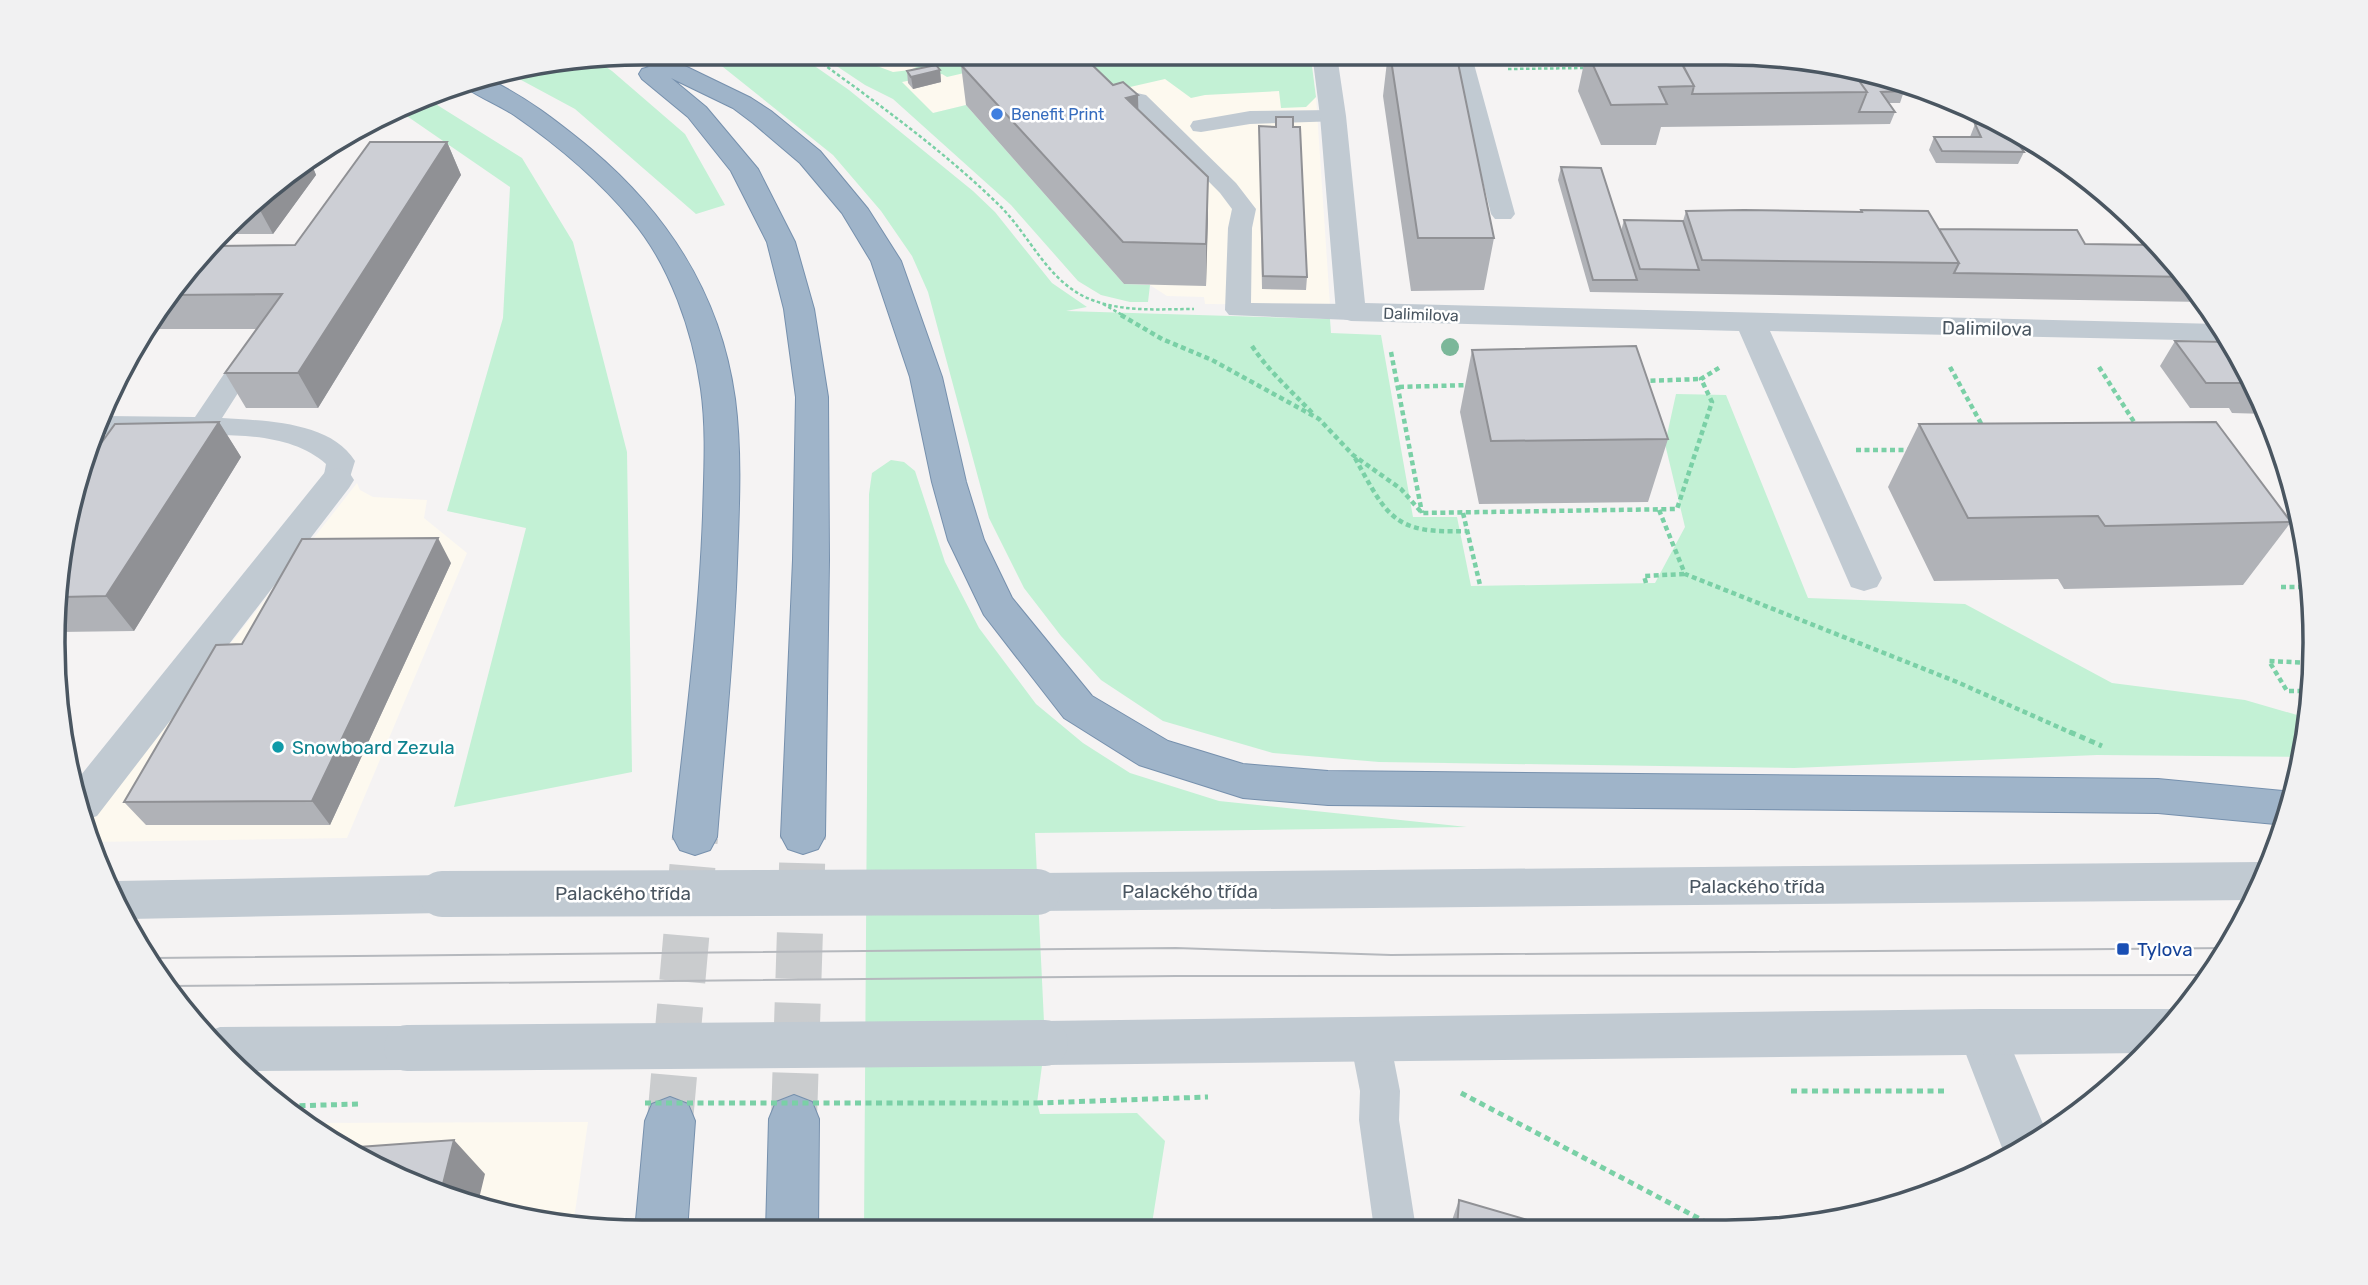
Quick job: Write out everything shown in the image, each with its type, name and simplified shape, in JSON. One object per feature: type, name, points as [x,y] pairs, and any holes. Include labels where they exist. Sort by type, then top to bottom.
[{"type":"highway","points":[[640,65],[697,111],[744,169],[781,242],[799,309],[812,397],[811,560],[803,836]]},
{"type":"highway","points":[[664,65],[742,103],[762,117],[810,157],[854,209],[886,261],[926,377],[949,482],[966,540],[997,605],[1077,708],[1154,753],[1243,782],[1328,788],[2158,796],[2279,807]]},
{"type":"highway","points":[[485,87],[549,128],[627,197],[660,238],[683,282],[703,333],[717,389],[721,446],[720,557],[695,837]]},
{"type":"highway","points":[[655,1112],[660,1220]]},
{"type":"highway","points":[[792,1220],[794,1119]]},
{"type":"street","points":[[1326,65],[1366,312]]},
{"type":"street","name":"Dalimilova","points":[[1366,312],[2213,333]]},
{"type":"street","points":[[1751,323],[1864,578]]},
{"type":"street","points":[[86,799],[337,480]]},
{"type":"street","name":"Palackého třída","points":[[125,900],[442,894],[1037,892],[2251,881]]},
{"type":"street","points":[[1981,1031],[2023,1137]]},
{"type":"street","points":[[232,1049],[1045,1044],[2153,1031]]},
{"type":"lane","points":[[1465,65],[1503,214]]},
{"type":"lane","points":[[1079,88],[1114,92],[1139,99],[1228,188],[1244,209],[1240,228],[1238,310],[1366,312]]},
{"type":"lane","points":[[1201,127],[1226,119],[1251,116],[1333,116]]},
{"type":"lane","points":[[202,428],[239,371]]},
{"type":"lane","points":[[107,425],[280,433],[320,444],[341,461],[337,480]]},
{"type":"lane","points":[[1370,1040],[1380,1091],[1379,1120],[1394,1220]]},
{"type":"path","points":[[825,65],[913,131],[1003,209],[1056,274],[1070,287],[1162,339],[1212,360],[1319,419]]},
{"type":"path","points":[[1548,65],[1590,68]]},
{"type":"path","points":[[1103,304],[1128,308],[1238,310],[1255,353],[1269,372],[1285,384],[1353,454],[1401,489],[1422,513],[1677,509],[1712,402],[1701,379]]},
{"type":"path","points":[[1366,312],[1399,387],[1422,513]]},
{"type":"path","points":[[1632,381],[1701,379],[1732,359]]},
{"type":"path","points":[[1946,359],[1984,429]]},
{"type":"path","points":[[2095,361],[2139,429]]},
{"type":"path","points":[[1399,387],[1482,385]]},
{"type":"path","points":[[1806,449],[1916,450]]},
{"type":"path","points":[[1353,454],[1381,506],[1405,527],[1433,533],[1467,531]]},
{"type":"path","points":[[1659,510],[1685,574]]},
{"type":"path","points":[[1463,513],[1480,585]]},
{"type":"path","points":[[1646,583],[1644,576],[1685,574],[1957,682],[2106,747]]},
{"type":"path","points":[[2281,587],[2300,587]]},
{"type":"path","points":[[2301,691],[2287,691],[2269,661],[2302,663]]},
{"type":"path","points":[[1459,1091],[1702,1220]]},
{"type":"path","points":[[655,1112],[1037,1103]]},
{"type":"path","points":[[298,1106],[367,1104]]},
{"type":"shaded area","points":[[860,65],[1312,65],[1330,305],[1205,304],[1204,297],[1167,296],[1150,285],[1003,96],[933,113]]},
{"type":"shaded area","name":"Snowboard Zezula","points":[[357,483],[360,490],[373,497],[427,500],[424,518],[467,553],[347,838],[100,842],[92,819]]},
{"type":"shaded area","points":[[588,1122],[574,1216],[493,1201],[457,1190],[387,1161],[322,1123]]},
{"type":"green space","points":[[720,65],[813,65],[849,90],[973,191],[995,212],[1052,283],[1087,307],[1066,311],[1330,319],[1331,333],[1381,335],[1413,517],[1457,517],[1471,586],[1655,583],[1685,527],[1665,444],[1676,394],[1726,395],[1808,598],[1965,604],[2112,683],[2245,700],[2298,715],[2292,757],[2097,755],[1794,768],[1379,762],[1273,753],[1163,721],[1101,680],[1061,636],[1024,588],[989,518],[928,292],[912,256],[881,211],[833,155]]},
{"type":"green space","points":[[835,65],[874,65],[893,72],[910,70],[921,65],[999,65],[947,77],[942,74],[902,82],[933,113],[966,105],[1124,284],[1150,285],[1148,302],[1130,302],[1101,295],[1078,281],[1011,205],[893,99]]},
{"type":"green space","points":[[1007,65],[1033,65],[1032,72]]},
{"type":"green space","points":[[1065,65],[1307,65],[1312,66],[1316,97],[1306,107],[1281,108],[1279,91],[1191,98],[1165,79],[1130,87],[1081,82]]},
{"type":"green space","points":[[605,66],[685,134],[725,205],[696,214],[575,109],[518,79]]},
{"type":"green space","points":[[435,104],[522,158],[573,242],[627,452],[632,772],[454,807],[526,528],[447,511],[503,318],[510,187],[406,116]]},
{"type":"green space","points":[[891,460],[904,462],[915,471],[945,562],[979,628],[1036,704],[1083,743],[1130,773],[1219,801],[1467,827],[1035,833],[1045,1043],[1037,1103],[1040,1114],[1137,1113],[1165,1141],[1153,1220],[864,1220],[869,494],[872,473]]},
{"type":"building","points":[[936,65],[940,70],[911,77],[907,71]]},
{"type":"building","points":[[961,65],[1092,65],[1113,85],[1123,82],[1138,95],[1126,98],[1208,177],[1206,244],[1123,242]]},
{"type":"building","points":[[1392,65],[1458,65],[1494,238],[1418,238]]},
{"type":"building","points":[[1593,65],[1683,65],[1694,86],[1659,87],[1667,104],[1611,105]]},
{"type":"building","points":[[1682,65],[1763,66],[1801,70],[1859,81],[1867,92],[1692,94],[1694,86]]},
{"type":"building","points":[[1859,81],[1899,91],[1881,92],[1895,112],[1859,112],[1867,92]]},
{"type":"building","points":[[1276,117],[1293,117],[1293,127],[1300,127],[1307,277],[1263,276],[1259,126],[1276,127]]},
{"type":"building","points":[[1975,124],[1981,124],[2014,142],[2024,152],[1942,151],[1934,137],[1981,137]]},
{"type":"building","points":[[370,142],[447,142],[298,373],[225,373],[282,294],[181,295],[223,246],[295,245]]},
{"type":"building","points":[[1561,167],[1601,168],[1637,280],[1593,280]]},
{"type":"building","points":[[1686,211],[1928,211],[1959,263],[1702,260]]},
{"type":"building","points":[[1624,220],[1683,221],[1699,270],[1640,269]]},
{"type":"building","points":[[1939,229],[2077,230],[2085,244],[2144,245],[2172,277],[1954,273],[1959,263]]},
{"type":"building","points":[[2175,341],[2218,342],[2242,383],[2206,383]]},
{"type":"building","points":[[1636,346],[1668,439],[1491,441],[1472,350]]},
{"type":"building","points":[[219,422],[106,596],[67,597],[84,493],[100,445],[115,424]]},
{"type":"building","points":[[2216,422],[2290,522],[2105,526],[2098,516],[1968,518],[1919,424]]},
{"type":"building","name":"Snowboard Zezula","points":[[438,538],[312,801],[124,802],[216,645],[242,644],[302,539]]},
{"type":"building","points":[[454,1140],[443,1185],[361,1147]]},
{"type":"building","points":[[1459,1200],[1528,1220],[1458,1220]]},
{"type":"tunnel","points":[[794,1119],[803,836]]},
{"type":"tunnel","points":[[670,1121],[695,837]]},
{"type":"tram line","points":[[159,958],[1176,948],[1391,955],[2215,948]]},
{"type":"tram line","points":[[178,986],[1176,976],[2197,975]]},
{"type":"place","name":"Benefit Print","points":[[997,114]]},
{"type":"place","name":"Snowboard Zezula","points":[[278,747]]},
{"type":"place","name":"Tylova","points":[[2123,949]]}]
